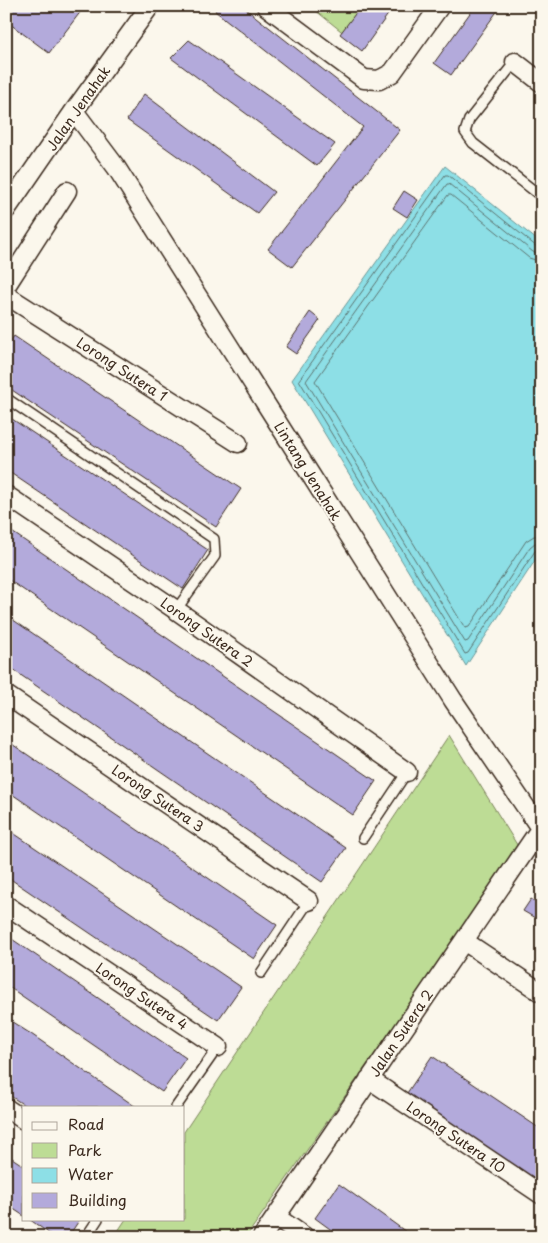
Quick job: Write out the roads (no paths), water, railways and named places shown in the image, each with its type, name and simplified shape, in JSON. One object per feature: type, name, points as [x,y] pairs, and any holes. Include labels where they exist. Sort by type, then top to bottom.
[{"type":"street","name":"Jalan Jenahak","points":[[6,210],[74,111],[150,6]]},
{"type":"street","points":[[266,6],[364,79],[379,80],[392,73],[440,6]]},
{"type":"street","points":[[515,62],[542,83]]},
{"type":"street","name":"Lintang Jenahak","points":[[74,111],[116,167],[448,692],[541,830]]},
{"type":"street","points":[[6,286],[67,191]]},
{"type":"street","name":"Lorong Sutera 1","points":[[6,295],[238,443]]},
{"type":"street","name":"Lorong Sutera 2","points":[[6,495],[176,610],[407,772]]},
{"type":"street","name":"Lorong Sutera 3","points":[[6,695],[309,901]]},
{"type":"street","name":"Jalan Sutera 2","points":[[262,1237],[541,830]]},
{"type":"street","name":"Lorong Sutera 4","points":[[6,905],[218,1047]]},
{"type":"street","points":[[464,940],[542,993]]},
{"type":"street","name":"Lorong Sutera 10","points":[[370,1079],[542,1195]]},
{"type":"street","points":[[6,1108],[22,1119]]},
{"type":"street","points":[[276,1217],[305,1237]]},
{"type":"lane","points":[[515,62],[469,120],[465,132],[472,144],[542,197]]},
{"type":"lane","points":[[6,398],[214,539],[215,556],[176,610]]},
{"type":"lane","points":[[363,838],[407,772]]},
{"type":"lane","points":[[261,973],[309,901]]},
{"type":"lane","name":"Lorong Sutera 4","points":[[177,1106],[218,1047]]},
{"type":"lane","points":[[86,1237],[97,1220]]},
{"type":"water","points":[[445,166],[542,244],[542,550],[466,666],[292,380]]},
{"type":"waterway","points":[[6,252],[9,248]]}]
